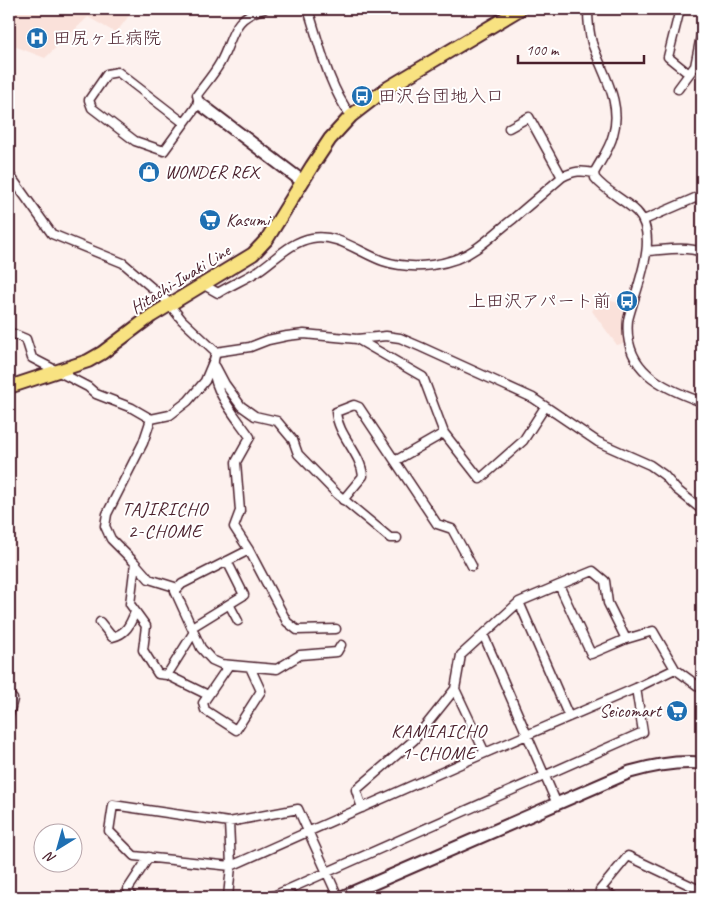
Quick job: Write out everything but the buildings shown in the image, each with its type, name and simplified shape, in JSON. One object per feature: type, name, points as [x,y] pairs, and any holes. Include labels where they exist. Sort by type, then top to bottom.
[{"type":"main road","name":"Hitachi-Iwaki Line","points":[[9,387],[88,361],[102,353],[150,316],[253,254],[260,247],[330,139],[351,116],[386,89],[520,9]]},
{"type":"street","points":[[264,9],[244,16],[235,28],[220,63],[197,95],[199,103],[302,181]]},
{"type":"street","points":[[308,9],[330,80],[351,116]]},
{"type":"street","points":[[588,9],[588,22],[592,43],[614,99],[616,118],[611,141],[594,173],[595,178],[626,202],[644,220],[648,240],[647,251],[628,320],[627,330],[634,358],[643,372],[653,380],[669,389],[702,402]]},
{"type":"street","points":[[680,9],[668,57],[689,74]]},
{"type":"street","points":[[678,89],[695,66],[702,31]]},
{"type":"street","points":[[184,123],[118,72],[107,74],[89,100],[92,108],[134,141],[164,151],[199,103]]},
{"type":"street","points":[[510,128],[529,117],[562,177]]},
{"type":"street","points":[[204,285],[218,293],[257,271],[300,240],[314,237],[341,241],[365,254],[405,266],[430,265],[459,258],[476,248],[562,177],[575,171],[584,170],[594,173]]},
{"type":"street","points":[[9,174],[52,234],[123,263],[170,304],[182,320],[216,352]]},
{"type":"street","points":[[644,220],[702,196]]},
{"type":"street","points":[[647,251],[677,248],[702,252]]},
{"type":"street","points":[[9,332],[26,339],[32,358],[88,387],[96,394],[132,408],[151,419],[170,415],[188,401],[205,382],[216,352]]},
{"type":"street","points":[[216,352],[250,347],[268,340],[304,334],[357,339],[386,336],[400,338],[533,398],[598,442],[650,465],[664,475],[676,489],[702,510]]},
{"type":"street","points":[[357,339],[423,377],[444,433],[480,479],[523,441],[545,407]]},
{"type":"street","points":[[213,361],[225,384],[241,406],[255,416],[277,421],[293,440],[298,454],[343,500],[390,538],[397,538]]},
{"type":"street","points":[[213,361],[219,394],[250,437],[236,462],[240,510],[234,527],[249,550],[286,622],[297,630],[336,629]]},
{"type":"street","points":[[343,500],[363,476],[362,467],[337,422],[336,412],[354,405],[359,407],[437,524],[452,528],[472,566]]},
{"type":"street","points":[[151,419],[143,443],[107,514],[105,526],[111,539],[149,579],[178,588]]},
{"type":"street","points":[[395,461],[444,433]]},
{"type":"street","points":[[249,550],[182,584],[174,591],[201,648],[212,660],[229,665],[277,669],[300,656],[337,652],[341,645]]},
{"type":"street","points":[[167,675],[193,630],[244,595],[227,561]]},
{"type":"street","points":[[135,563],[130,604],[146,626],[143,650],[158,674],[167,675],[208,696]]},
{"type":"street","points":[[362,808],[356,790],[414,740],[455,689],[461,654],[519,602],[593,571],[605,581],[608,603],[626,639]]},
{"type":"street","points":[[559,585],[591,654],[626,639],[653,631],[675,669],[702,689]]},
{"type":"street","points":[[519,602],[569,717]]},
{"type":"street","points":[[229,604],[238,621]]},
{"type":"street","points":[[100,622],[112,637],[120,635],[130,626],[135,612]]},
{"type":"street","points":[[483,634],[557,804]]},
{"type":"street","points":[[229,665],[203,704],[205,710],[236,730],[262,691],[250,667]]},
{"type":"street","points":[[338,897],[308,832],[298,809],[229,822],[113,805],[109,831],[134,856],[231,866],[308,832],[362,808],[485,753],[636,688],[675,669]]},
{"type":"street","points":[[271,897],[644,732],[636,688]]},
{"type":"street","points":[[455,689],[485,753]]},
{"type":"street","points":[[9,696],[13,699],[9,716]]},
{"type":"street","points":[[342,897],[617,777],[638,770],[685,762],[702,763]]},
{"type":"street","points":[[228,897],[231,866],[229,822]]},
{"type":"street","points":[[614,897],[600,890],[628,856],[702,891]]},
{"type":"street","points":[[132,897],[128,890],[149,857]]},
{"type":"shaded area","name":"田尻ヶ丘病院","points":[[9,9],[134,9],[116,33],[88,17],[45,58],[9,44]]},
{"type":"shaded area","points":[[600,298],[627,305],[623,325],[625,343],[617,345],[592,311]]},
{"type":"place","name":"田尻ヶ丘病院","points":[[37,38]]},
{"type":"place","name":"田沢台団地入口","points":[[362,96]]},
{"type":"place","name":"WONDER REX","points":[[149,172]]},
{"type":"place","name":"Kasumi","points":[[210,220]]},
{"type":"place","name":"上田沢アパート前","points":[[627,301]]},
{"type":"place","name":"Seicomart","points":[[677,711]]},
{"type":"district","name":"TAJIRICHO 2-CHOME","points":[[165,520]]},
{"type":"district","name":"KAMIAICHO 1-CHOME","points":[[439,742]]}]
